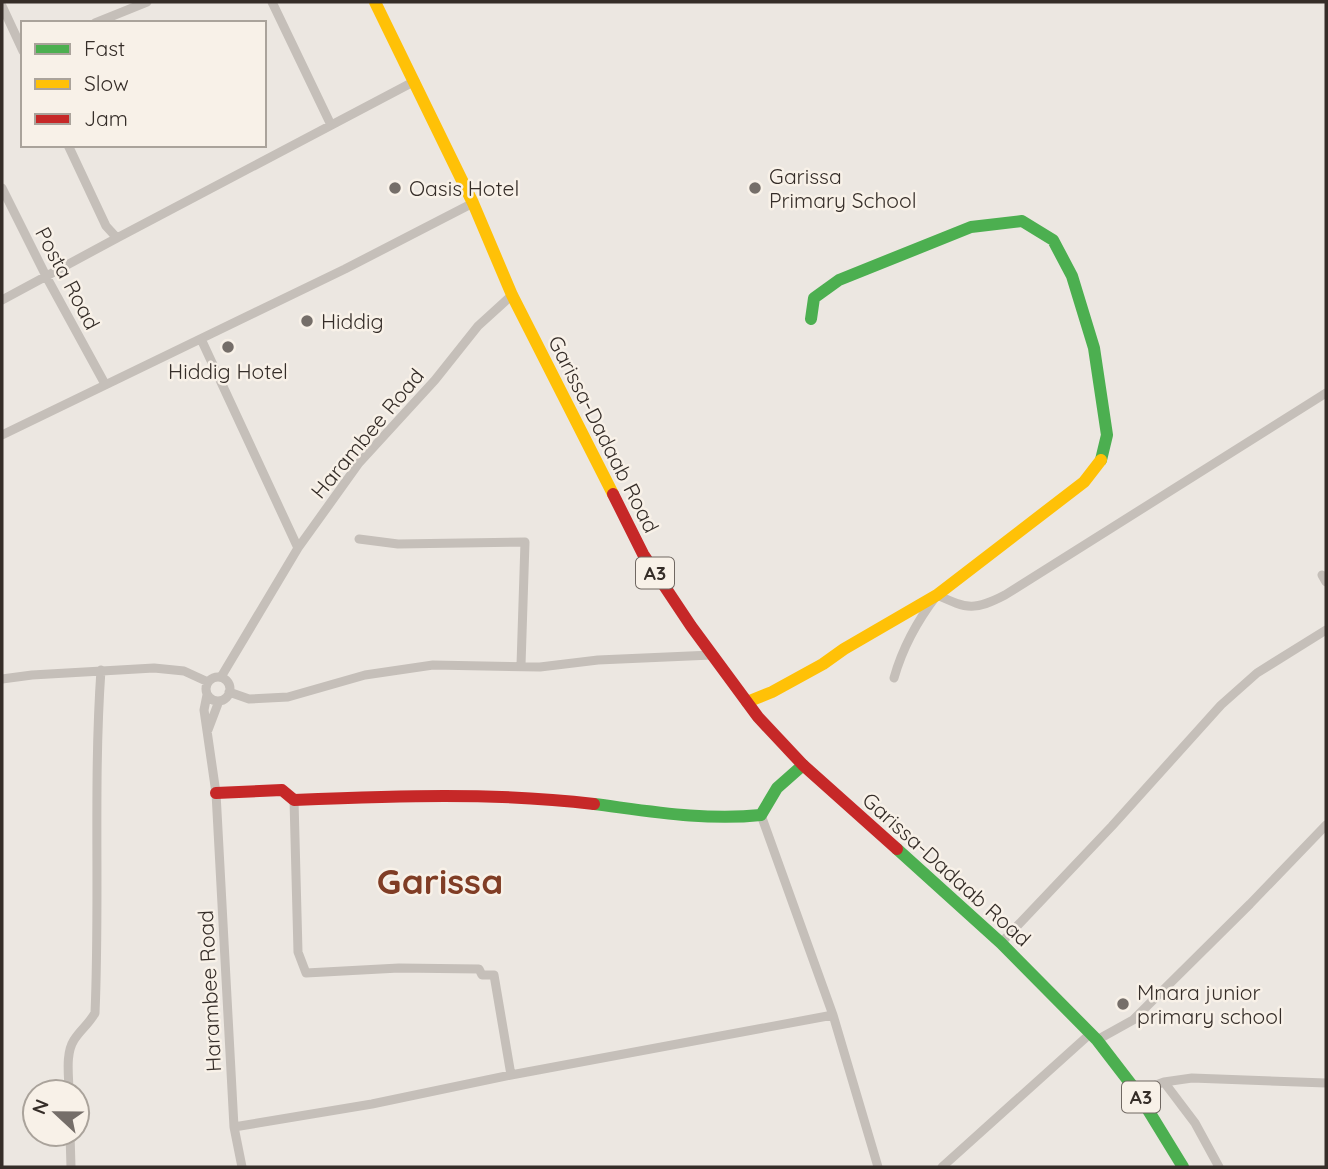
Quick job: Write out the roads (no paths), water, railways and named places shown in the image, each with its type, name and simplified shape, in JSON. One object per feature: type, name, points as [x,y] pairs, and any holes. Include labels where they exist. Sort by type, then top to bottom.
[{"type":"main road","name":"Garissa-Dadaab Road","points":[[375,2],[473,203],[512,295],[643,554],[712,655],[747,702],[803,765],[1001,943],[1094,1036]]},
{"type":"main road","points":[[747,702],[772,692],[823,664],[937,595],[1084,482],[1101,462],[1107,435],[1094,348],[1072,276],[1053,240],[1022,221],[971,227],[839,280],[814,298],[811,319]]},
{"type":"main road","points":[[216,793],[282,790],[294,800],[396,796],[536,797],[686,814],[741,817],[761,815],[777,788],[803,765]]},
{"type":"main road","name":"A3","points":[[1094,1036],[1138,1092],[1183,1167]]},
{"type":"street","points":[[100,21],[147,2]]},
{"type":"street","points":[[272,2],[331,125]]},
{"type":"street","points":[[2,6],[21,47]]},
{"type":"street","points":[[2,300],[415,81]]},
{"type":"street","points":[[69,147],[106,226],[117,238]]},
{"type":"street","name":"Posta Road","points":[[2,188],[105,384]]},
{"type":"street","points":[[2,435],[201,340],[473,203]]},
{"type":"street","name":"Harambee Road","points":[[221,677],[298,548],[359,463],[435,380],[478,326],[512,295]]},
{"type":"street","points":[[201,340],[298,548]]},
{"type":"street","points":[[894,678],[911,633],[937,595],[961,606],[982,607],[1326,393]]},
{"type":"street","points":[[359,540],[398,544],[525,542],[521,665]]},
{"type":"street","points":[[1001,943],[1221,705],[1257,673],[1326,630]]},
{"type":"street","points":[[229,692],[249,699],[288,697],[365,675],[433,665],[540,667],[598,660],[712,655]]},
{"type":"street","points":[[2,679],[154,668],[184,671],[208,682]]},
{"type":"street","points":[[69,1078],[69,1053],[72,1043],[90,1023],[95,1013],[96,769],[101,670]]},
{"type":"street","points":[[221,677],[228,683],[229,692],[224,699],[210,699],[206,691],[208,682],[221,677]]},
{"type":"street","name":"Harambee Road","points":[[207,695],[204,710],[216,793],[234,1127],[242,1167]]},
{"type":"street","name":"Harambee Road","points":[[208,730],[219,701]]},
{"type":"street","points":[[294,800],[298,953],[306,973],[398,968],[479,970],[482,975],[494,975],[511,1075]]},
{"type":"street","points":[[761,815],[833,1015],[878,1167]]},
{"type":"street","points":[[942,1167],[1094,1036],[1133,1020],[1326,825]]},
{"type":"street","points":[[234,1127],[372,1104],[511,1075],[833,1015]]},
{"type":"street","points":[[1138,1092],[1164,1082],[1192,1077],[1325,1081]]},
{"type":"street","points":[[1164,1082],[1195,1123],[1219,1167]]},
{"type":"street","points":[[71,1148],[71,1167]]},
{"type":"place","name":"Oasis Hotel","points":[[395,188]]},
{"type":"place","name":"Garissa Primary School","points":[[755,188]]},
{"type":"place","name":"Hiddig","points":[[307,321]]},
{"type":"place","name":"Hiddig Hotel","points":[[228,347]]},
{"type":"place","name":"Mnara junior primary school","points":[[1123,1004]]},
{"type":"district","name":"Garissa","points":[[440,881]]}]
